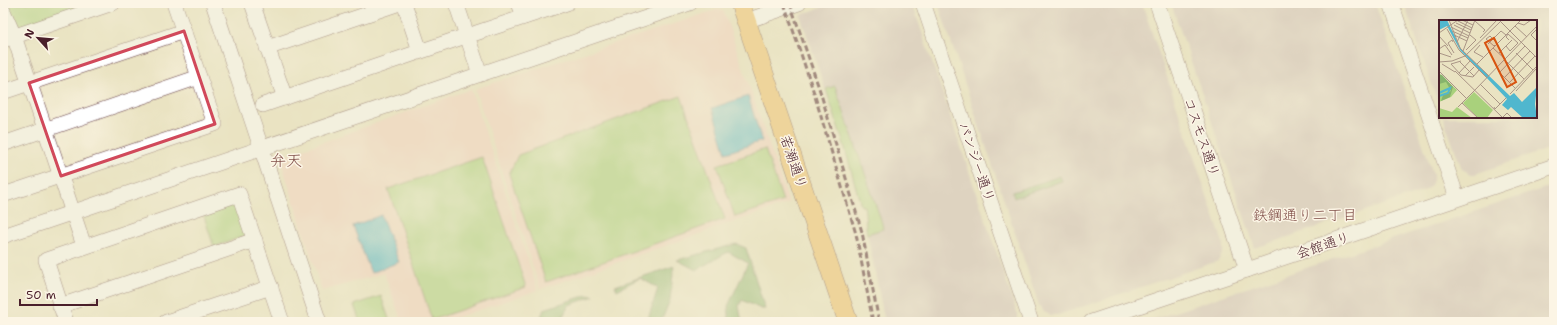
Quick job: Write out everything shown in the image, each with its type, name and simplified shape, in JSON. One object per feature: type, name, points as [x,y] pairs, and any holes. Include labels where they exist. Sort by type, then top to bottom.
[{"type":"main road","name":"若潮通り","points":[[740,3],[848,322]]},
{"type":"street","points":[[8,38],[113,3]]},
{"type":"street","points":[[3,196],[215,124],[174,3]]},
{"type":"street","points":[[213,3],[319,322]]},
{"type":"street","points":[[252,3],[284,98]]},
{"type":"street","points":[[267,48],[400,3]]},
{"type":"street","points":[[404,3],[420,51]]},
{"type":"street","points":[[456,3],[480,74]]},
{"type":"street","points":[[519,3],[524,18]]},
{"type":"street","points":[[476,33],[567,3]]},
{"type":"street","points":[[3,236],[690,3]]},
{"type":"street","points":[[746,21],[799,3]]},
{"type":"street","name":"パンジー通り","points":[[923,3],[1031,322]]},
{"type":"street","name":"コスモス通り","points":[[1157,3],[1247,270]]},
{"type":"street","points":[[1391,3],[1457,198]]},
{"type":"street","points":[[3,11],[8,38],[29,83],[84,246]]},
{"type":"street","points":[[3,92],[184,31]]},
{"type":"street","points":[[263,105],[460,38]]},
{"type":"street","points":[[3,144],[199,77]]},
{"type":"street","name":"会館通り","points":[[1090,322],[1554,166]]},
{"type":"street","points":[[66,322],[46,260],[239,194],[282,322]]},
{"type":"street","points":[[60,306],[255,240]]},
{"type":"street","points":[[166,322],[271,287]]},
{"type":"highlighted area","points":[[184,31],[215,124],[61,176],[29,83]]},
{"type":"shaded area","points":[[834,3],[912,3],[1017,313],[1017,322],[885,322],[865,223],[866,219],[864,206],[861,206],[845,148],[800,15]]},
{"type":"shaded area","points":[[938,3],[1142,3],[1223,243],[1223,252],[1218,261],[1058,315],[1050,315],[1044,312],[1039,305]]},
{"type":"shaded area","points":[[1171,3],[1375,3],[1433,174],[1433,180],[1430,187],[1424,191],[1255,248]]},
{"type":"shaded area","points":[[1404,3],[1554,3],[1554,147],[1475,174],[1471,174],[1462,169],[1443,118],[1537,118],[1537,20],[1439,20],[1439,105]]},
{"type":"shaded area","points":[[719,9],[724,12],[789,203],[540,289],[475,89]]},
{"type":"shaded area","points":[[471,89],[538,290],[443,322],[402,322],[384,273],[322,291],[281,161],[284,156]]},
{"type":"shaded area","points":[[1554,185],[1554,322],[1145,322]]},
{"type":"green space","points":[[6,3],[81,3],[82,6],[15,30]]},
{"type":"green space","points":[[835,86],[882,223],[883,229],[867,234],[864,206],[861,206],[845,148],[826,89]]},
{"type":"green space","points":[[681,96],[725,219],[546,282],[509,174],[518,155]]},
{"type":"green space","points":[[765,149],[783,201],[735,217],[717,165]]},
{"type":"green space","points":[[482,157],[526,287],[432,320],[388,189]]},
{"type":"green space","points":[[1060,176],[1062,181],[1014,198],[1012,192]]},
{"type":"green space","points":[[235,199],[247,235],[214,247],[202,210]]},
{"type":"green space","points":[[736,244],[746,248],[765,309],[761,309],[742,300],[739,306],[742,322],[727,322],[729,316],[728,306],[748,263],[728,252],[696,270],[677,260]]},
{"type":"green space","points":[[674,266],[670,300],[661,322],[647,322],[658,288],[640,278],[617,290],[615,286]]},
{"type":"green space","points":[[587,295],[594,296],[569,305],[560,322],[539,322],[544,309]]},
{"type":"green space","points":[[381,296],[390,322],[360,322],[354,305]]},
{"type":"water","points":[[748,96],[762,141],[726,153],[712,108]]},
{"type":"water","points":[[381,215],[399,262],[371,273],[353,226]]},
{"type":"railway","points":[[784,3],[814,93],[856,234],[873,322]]},
{"type":"railway","points":[[790,3],[820,91],[862,232],[879,322]]},
{"type":"district","name":"弁天","points":[[286,160]]},
{"type":"district","name":"鉄鋼通り二丁目","points":[[1305,215]]}]
